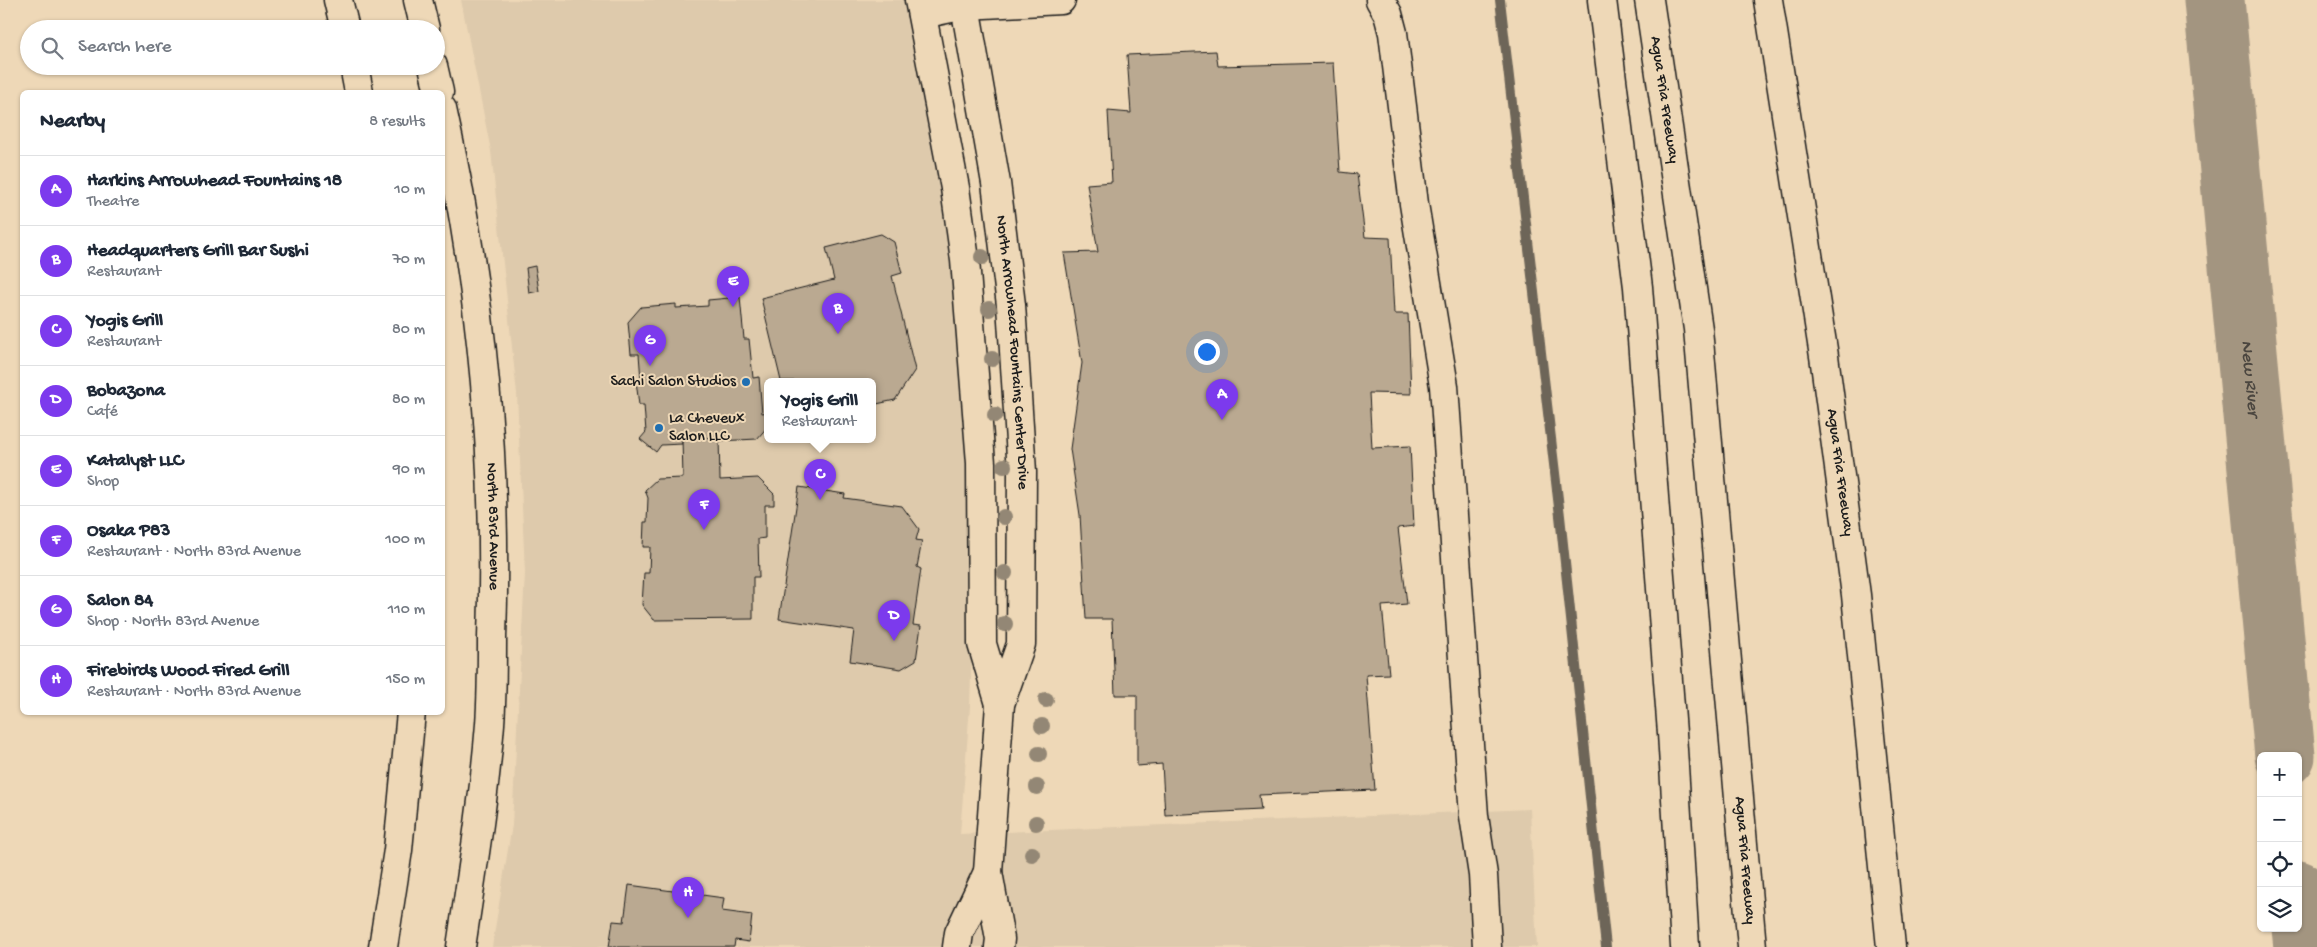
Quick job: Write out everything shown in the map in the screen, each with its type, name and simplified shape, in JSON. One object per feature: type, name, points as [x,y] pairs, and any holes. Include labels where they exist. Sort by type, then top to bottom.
[{"type":"main road","points":[[338,0],[343,20]]},
{"type":"main road","points":[[418,0],[423,20]]},
{"type":"main road","points":[[921,7],[964,2],[1061,0]]},
{"type":"main road","points":[[1380,0],[1388,14],[1393,33],[1414,204],[1444,386],[1474,816],[1483,875],[1487,947]]},
{"type":"main road","points":[[1602,0],[1638,287],[1672,734],[1685,947]]},
{"type":"main road","name":"Agua Fria Freeway","points":[[1650,0],[1698,329],[1752,947]]},
{"type":"main road","name":"Agua Fria Freeway","points":[[1768,0],[1824,356],[1856,595],[1891,947]]},
{"type":"main road","name":"North Arrowhead Fountains Center Drive","points":[[964,2],[996,183],[1011,305],[1019,416],[1022,528],[1021,644],[1000,704],[988,872],[1000,940],[999,947]]},
{"type":"main road","name":"North Arrowhead Fountains Center Drive","points":[[921,7],[950,159],[965,260],[981,462],[982,644],[1000,704]]},
{"type":"main road","points":[[356,75],[359,90]]},
{"type":"main road","points":[[435,75],[439,90]]},
{"type":"main road","name":"North 83rd Avenue","points":[[445,120],[452,149],[477,307],[492,464],[494,584],[490,723],[461,947]]},
{"type":"main road","points":[[383,947],[398,850],[411,715]]},
{"type":"main road","name":"North Arrowhead Fountains Center Drive","points":[[957,947],[959,933],[988,872]]},
{"type":"shaded area","points":[[461,0],[911,0],[939,135],[973,447],[974,585],[970,706],[960,834],[1530,809],[1537,947],[492,947],[512,825],[525,573],[517,394],[491,151]]},
{"type":"building","points":[[1216,51],[1218,66],[1333,63],[1340,172],[1357,174],[1365,237],[1390,238],[1394,314],[1408,314],[1411,394],[1369,393],[1372,448],[1410,446],[1414,526],[1398,528],[1407,604],[1382,606],[1389,674],[1366,675],[1375,790],[1259,795],[1261,810],[1165,815],[1162,764],[1137,766],[1137,695],[1115,695],[1112,619],[1086,619],[1080,515],[1070,449],[1082,363],[1064,253],[1098,252],[1087,184],[1112,182],[1108,111],[1131,113],[1127,55]]},
{"type":"building","points":[[881,234],[894,242],[902,273],[892,276],[915,370],[895,400],[876,404],[876,378],[780,378],[761,298],[834,280],[826,248]]},
{"type":"building","points":[[535,266],[539,291],[529,293],[526,268]]},
{"type":"building","points":[[740,297],[744,339],[749,339],[753,378],[759,377],[762,413],[764,413],[764,431],[757,439],[719,441],[719,437],[682,439],[682,444],[661,445],[656,452],[640,439],[646,432],[644,405],[639,405],[636,381],[641,380],[639,354],[631,354],[628,322],[641,307],[676,304],[676,308],[708,306],[708,300]]},
{"type":"building","points":[[719,437],[720,480],[758,478],[774,494],[774,505],[765,505],[765,538],[758,539],[759,577],[753,577],[753,619],[654,620],[642,605],[644,573],[649,573],[650,547],[643,547],[644,522],[647,522],[648,498],[645,490],[657,479],[683,478],[682,439]]},
{"type":"building","points":[[799,487],[845,494],[844,498],[902,506],[919,529],[916,540],[922,541],[917,567],[921,569],[913,625],[921,626],[916,660],[901,669],[850,661],[854,630],[779,619]]},
{"type":"building","points":[[629,885],[724,898],[722,911],[752,915],[749,942],[735,940],[734,947],[609,947],[613,921],[624,922]]},
{"type":"waterway","points":[[1500,0],[1560,516],[1606,947]]},
{"type":"waterway","name":"New River","points":[[2214,0],[2285,752]]},
{"type":"waterway","name":"New River","points":[[2302,928],[2304,947]]},
{"type":"place","name":"Katalyst LLC","points":[[733,307]]},
{"type":"place","name":"Headquarters Grill Bar Sushi","points":[[838,334]]},
{"type":"place","name":"Salon 84","points":[[650,366]]},
{"type":"place","name":"Sachi Salon Studios","points":[[746,382]]},
{"type":"place","name":"Harkins Arrowhead Fountains 18","points":[[1222,420]]},
{"type":"place","name":"La Cheveux Salon LLC","points":[[659,428]]},
{"type":"place","name":"Yogis Grill","points":[[820,500]]},
{"type":"place","name":"Osaka P83","points":[[704,530]]},
{"type":"place","name":"Bobazona","points":[[894,641]]},
{"type":"place","name":"Firebirds Wood Fired Grill","points":[[688,918]]}]
